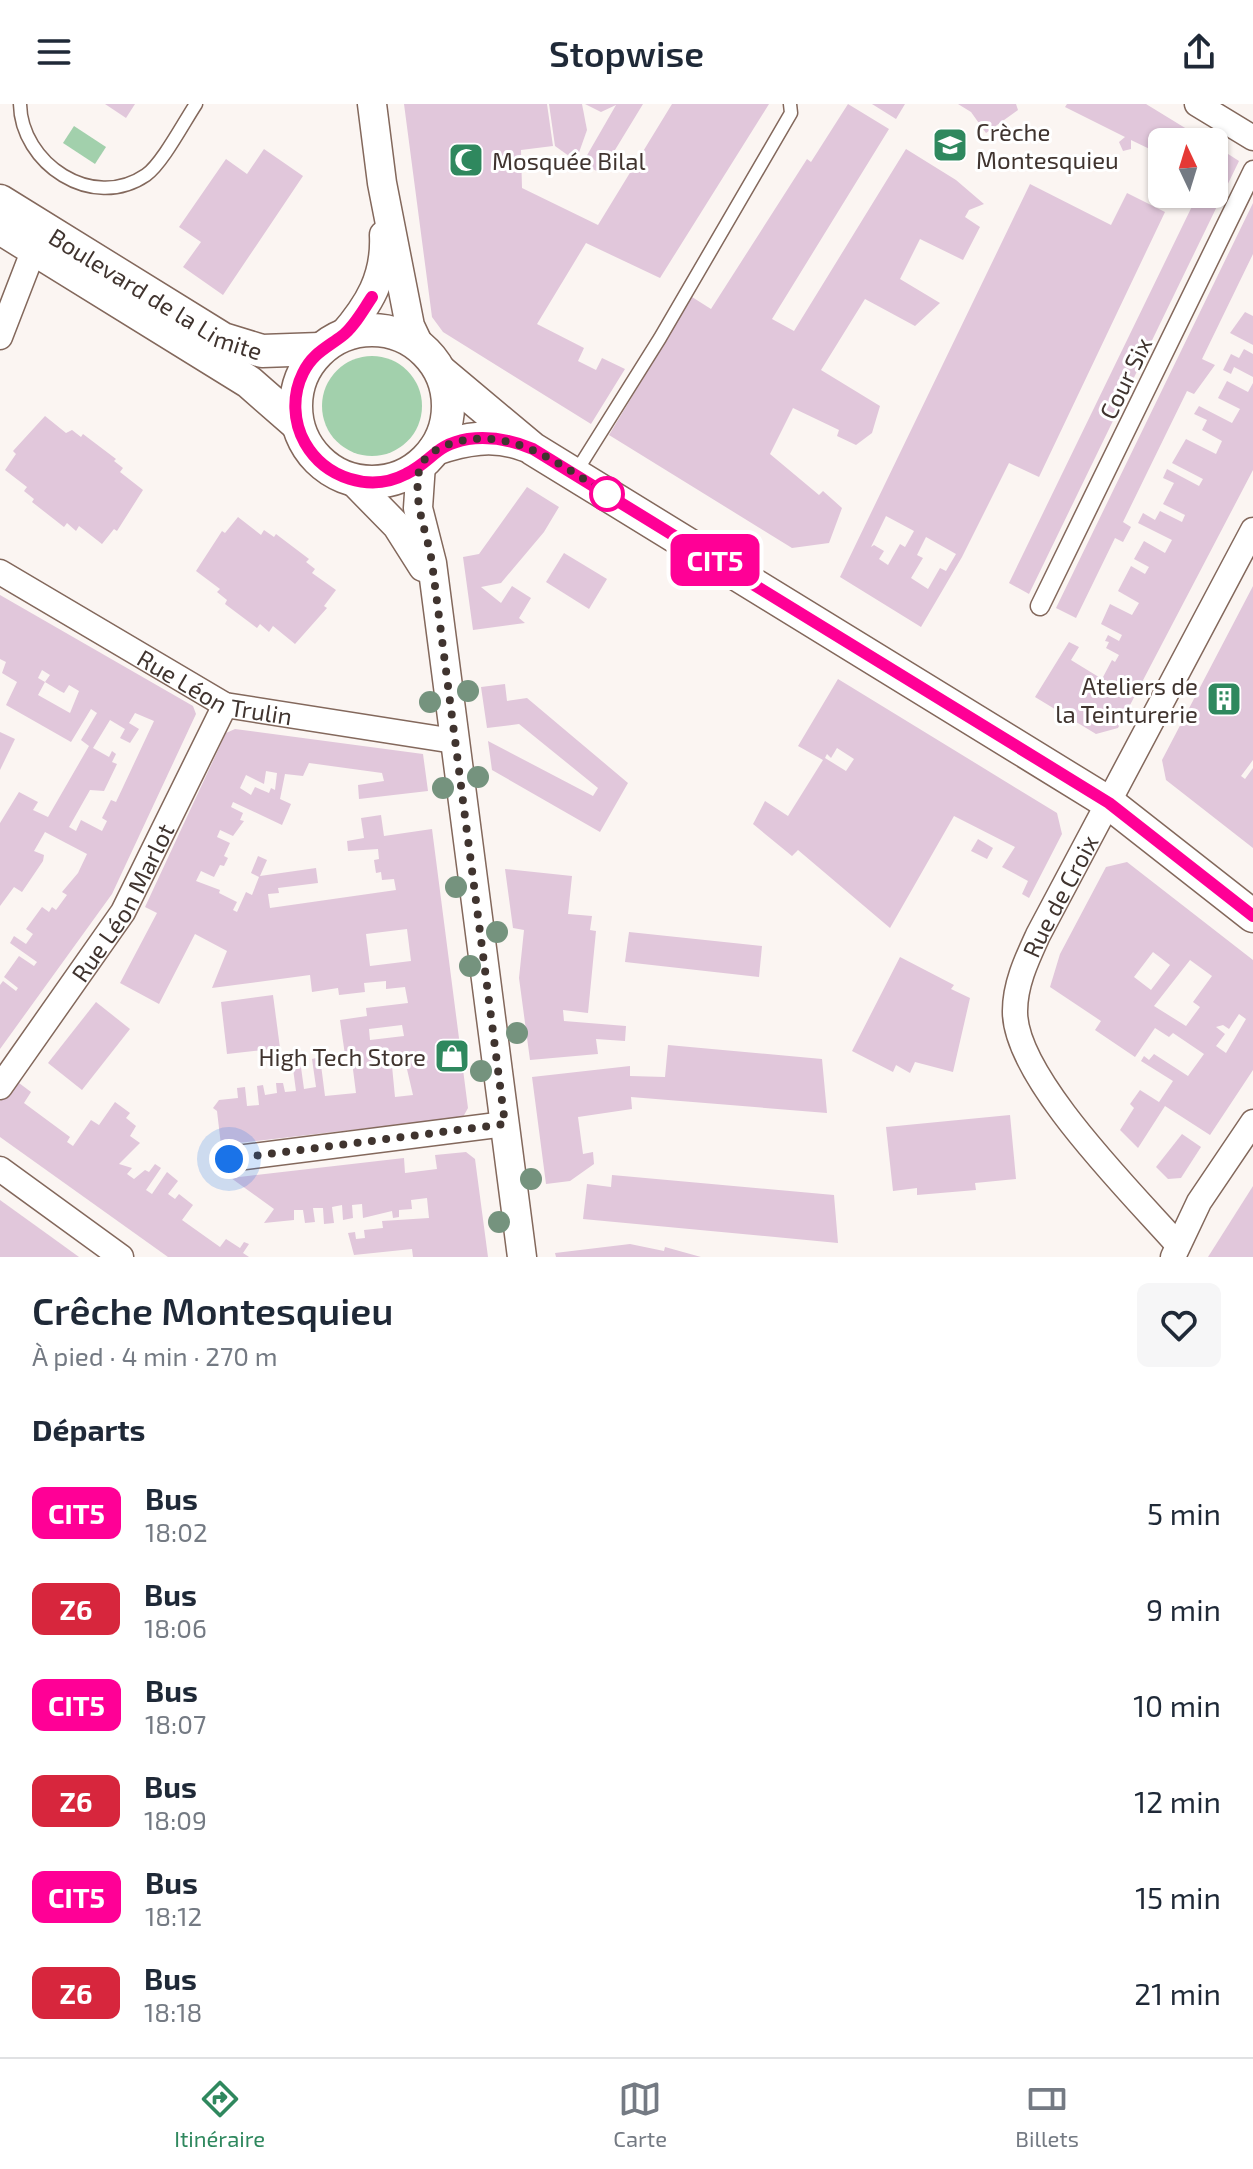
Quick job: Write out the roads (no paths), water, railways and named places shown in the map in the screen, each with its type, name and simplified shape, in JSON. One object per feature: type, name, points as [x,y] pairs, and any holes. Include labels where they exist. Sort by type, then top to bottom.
[{"type":"main road","name":"Boulevard de la Limite","points":[[0,201],[223,339],[262,351],[331,342]]},
{"type":"main road","name":"Boulevard de la Limite","points":[[0,228],[249,382],[297,424]]},
{"type":"main road","points":[[533,449],[508,440],[465,440],[388,481],[351,479],[320,462],[303,440],[297,424],[298,388],[309,363],[331,342],[382,330],[419,345],[441,372],[533,449],[1109,803],[1253,916]]},
{"type":"main road","points":[[428,457],[444,432],[448,412],[441,372]]},
{"type":"street","points":[[372,104],[382,183],[410,326],[419,345]]},
{"type":"street","points":[[1197,104],[1253,138]]},
{"type":"street","name":"Cour Six","points":[[1040,606],[1253,170]]},
{"type":"street","points":[[331,342],[364,309],[381,277],[385,254],[382,183]]},
{"type":"street","points":[[0,337],[34,249]]},
{"type":"street","points":[[428,457],[418,508],[431,552],[522,1257]]},
{"type":"street","points":[[351,479],[377,503],[414,548],[435,601]]},
{"type":"street","name":"Rue de Croix","points":[[1176,1251],[1033,1071],[1017,1033],[1017,992],[1024,968],[1253,530]]},
{"type":"street","name":"Rue Léon Trulin","points":[[0,572],[225,705],[454,741]]},
{"type":"street","name":"Rue Léon Marlot","points":[[0,1087],[123,912],[225,705]]},
{"type":"street","points":[[1176,1251],[1199,1202],[1253,1122]]},
{"type":"street","points":[[229,1159],[505,1124]]},
{"type":"street","points":[[0,1169],[121,1257]]},
{"type":"lane","points":[[20,104],[24,129],[44,162],[74,182],[113,187],[149,174],[196,104]]},
{"type":"lane","points":[[574,475],[754,180],[791,113],[790,104]]},
{"type":"place","name":"Crèche Montesquieu","points":[[950,145]]},
{"type":"place","name":"Mosquée Bilal","points":[[466,160]]},
{"type":"place","name":"Ateliers de la Teinturerie","points":[[1224,699]]},
{"type":"place","name":"High Tech Store","points":[[452,1056]]}]
